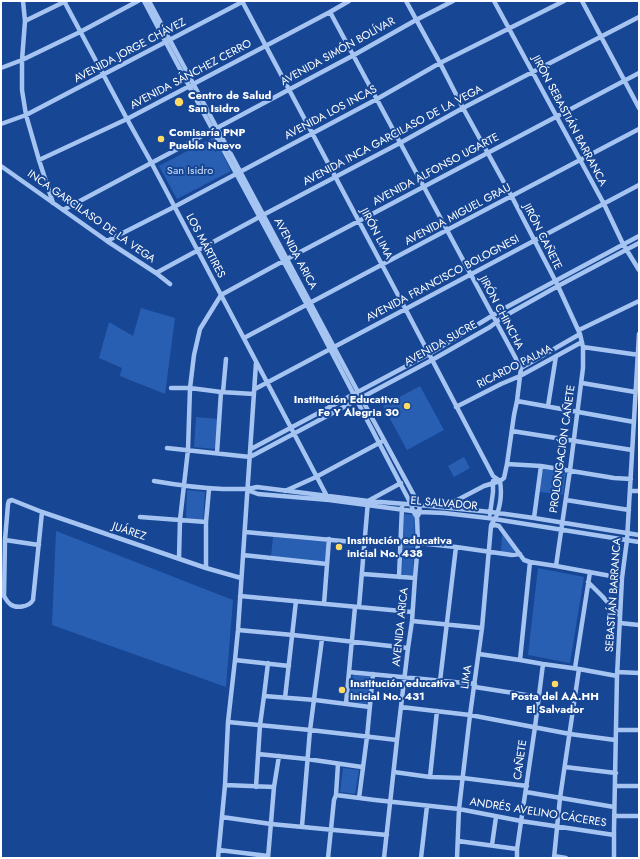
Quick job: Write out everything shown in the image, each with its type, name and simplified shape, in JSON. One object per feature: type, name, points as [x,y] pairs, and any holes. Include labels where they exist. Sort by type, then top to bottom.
[{"type":"street","points":[[23,1],[25,22],[22,60],[22,90],[26,115],[53,203]]},
{"type":"street","points":[[25,22],[65,1]]},
{"type":"street","name":"LOS MÁRTIRES","points":[[65,1],[80,32],[151,162],[329,500]]},
{"type":"street","points":[[1,68],[22,60],[80,32],[138,1]]},
{"type":"street","name":"AVENIDA ARICA","points":[[144,1],[168,41]]},
{"type":"street","name":"AVENIDA ARICA","points":[[149,1],[214,129],[356,393],[417,517],[418,543],[412,621],[384,858]]},
{"type":"street","name":"AVENIDA JORGE CHÁVEZ","points":[[1,124],[26,115],[242,1]]},
{"type":"street","name":"JIRÓN LIMA","points":[[242,1],[493,476],[500,481]]},
{"type":"street","name":"AVENIDA SÁNCHEZ CERRO","points":[[39,160],[127,119],[349,1]]},
{"type":"street","name":"JIRÓN CAÑETE","points":[[406,1],[512,197],[558,286],[579,332]]},
{"type":"street","name":"AVENIDA SIMÓN BOLÍVAR","points":[[63,210],[453,1]]},
{"type":"street","name":"JIRÓN SEBASTIÁN BARRANCA","points":[[494,1],[604,204],[626,250]]},
{"type":"street","name":"AVENIDA LOS INCAS","points":[[107,241],[312,134],[440,63],[564,1]]},
{"type":"street","points":[[582,1],[639,108]]},
{"type":"street","name":"JIRÓN CHINCHA","points":[[330,12],[354,54],[521,368]]},
{"type":"street","name":"AVENIDA INCA GARCILASO DE LA VEGA","points":[[156,273],[336,178],[463,108],[639,16]]},
{"type":"street","name":"AVENIDA ALFONSO UGARTE","points":[[221,295],[639,73]]},
{"type":"street","name":"AVENIDA MIGUEL GRAU","points":[[244,338],[639,130]]},
{"type":"street","name":"INCA GARCILASO DE LA VEGA","points":[[1,166],[170,284]]},
{"type":"street","name":"AVENIDA FRANCISCO BOLOGNESI","points":[[254,392],[267,383],[332,348],[639,185]]},
{"type":"street","name":"AVENIDA SUCRE","points":[[251,449],[429,354],[492,316],[639,236]]},
{"type":"street","name":"AVENIDA SUCRE","points":[[250,457],[432,360],[503,317],[639,243]]},
{"type":"street","points":[[626,250],[639,270]]},
{"type":"street","points":[[179,558],[180,520],[188,450],[190,388],[194,355],[198,332],[221,295]]},
{"type":"street","name":"RICARDO PALMA","points":[[521,368],[579,332],[639,301]]},
{"type":"street","name":"PROLONGACIÓN CAÑETE","points":[[556,566],[582,383],[584,359],[579,332]]},
{"type":"street","name":"SEBASTIÁN BARRANCA","points":[[614,858],[617,674],[622,578],[627,540],[635,420],[635,392],[639,334]]},
{"type":"street","points":[[582,345],[638,355]]},
{"type":"street","name":"RICARDO PALMA","points":[[456,407],[520,376],[556,356],[582,345]]},
{"type":"street","points":[[548,406],[556,356]]},
{"type":"street","points":[[217,453],[226,359]]},
{"type":"street","points":[[218,858],[225,785],[228,722],[238,630],[256,363]]},
{"type":"street","points":[[443,507],[484,486],[500,481],[504,478],[521,368]]},
{"type":"street","points":[[582,383],[635,392]]},
{"type":"street","points":[[171,388],[190,388],[222,392],[254,392]]},
{"type":"street","name":"AVENIDA ARICA","points":[[359,399],[384,440],[419,504],[420,512]]},
{"type":"street","points":[[517,401],[635,420]]},
{"type":"street","points":[[512,431],[632,450]]},
{"type":"street","points":[[284,491],[316,477],[384,440]]},
{"type":"street","points":[[167,448],[250,457]]},
{"type":"street","points":[[507,464],[541,466],[614,478],[631,479]]},
{"type":"street","points":[[534,518],[541,466]]},
{"type":"street","points":[[493,476],[492,521],[499,526],[524,560],[622,578]]},
{"type":"street","name":"EL SALVADOR","points":[[154,481],[210,489],[247,490],[257,487],[326,495],[413,511],[444,513],[639,542]]},
{"type":"street","points":[[492,521],[499,506],[501,488],[500,481]]},
{"type":"street","points":[[346,704],[352,642],[362,574],[367,503],[400,483]]},
{"type":"street","points":[[206,568],[206,522],[210,489]]},
{"type":"street","name":"EL SALVADOR","points":[[247,490],[258,494],[367,503],[419,504],[491,512],[639,535]]},
{"type":"street","points":[[630,491],[639,491]]},
{"type":"street","name":"JUÁREZ","points":[[5,540],[8,504],[9,501],[12,500],[42,512],[206,568],[241,578]]},
{"type":"street","points":[[566,500],[629,510]]},
{"type":"street","points":[[399,577],[402,503]]},
{"type":"street","points":[[39,545],[5,540],[4,596],[10,605],[25,606],[31,604],[33,600],[39,545],[42,512]]},
{"type":"street","points":[[417,517],[420,512]]},
{"type":"street","points":[[140,516],[206,522]]},
{"type":"street","name":"LIMA","points":[[457,858],[459,809],[482,628],[492,521]]},
{"type":"street","points":[[245,532],[364,543]]},
{"type":"street","points":[[324,604],[329,539]]},
{"type":"street","points":[[418,543],[512,555],[520,554]]},
{"type":"street","points":[[440,681],[456,547]]},
{"type":"street","points":[[243,556],[327,564]]},
{"type":"street","points":[[520,660],[530,562]]},
{"type":"street","points":[[566,858],[554,857],[560,798],[570,734],[590,572]]},
{"type":"street","points":[[362,574],[415,578]]},
{"type":"street","points":[[588,582],[620,616]]},
{"type":"street","points":[[240,596],[412,612]]},
{"type":"street","points":[[285,698],[296,601]]},
{"type":"street","points":[[412,621],[482,628]]},
{"type":"street","points":[[620,624],[639,624]]},
{"type":"street","points":[[238,630],[408,648]]},
{"type":"street","points":[[302,826],[310,730],[322,639]]},
{"type":"street","points":[[479,654],[617,674],[639,673]]},
{"type":"street","points":[[235,660],[289,666]]},
{"type":"street","points":[[256,787],[260,725],[268,663]]},
{"type":"street","name":"CAÑETE","points":[[517,858],[521,821],[536,727],[543,664]]},
{"type":"street","points":[[349,672],[475,685],[539,697]]},
{"type":"street","points":[[358,798],[367,737],[373,674]]},
{"type":"street","points":[[264,696],[370,706]]},
{"type":"street","points":[[401,707],[470,715],[570,734],[615,740]]},
{"type":"street","points":[[430,777],[437,711]]},
{"type":"street","points":[[228,722],[397,740]]},
{"type":"street","points":[[616,730],[639,730]]},
{"type":"street","points":[[258,754],[362,767]]},
{"type":"street","points":[[218,850],[268,857],[274,787],[279,756]]},
{"type":"street","points":[[328,858],[336,795],[338,764]]},
{"type":"street","points":[[565,767],[616,773]]},
{"type":"street","points":[[394,772],[430,777],[463,778],[527,786]]},
{"type":"street","points":[[225,785],[274,787]]},
{"type":"street","points":[[615,786],[639,786]]},
{"type":"street","points":[[526,792],[614,807]]},
{"type":"street","name":"ANDRÉS AVELINO CÁCERES","points":[[336,795],[459,809],[521,821],[614,835]]},
{"type":"street","points":[[421,858],[427,806]]},
{"type":"street","points":[[492,845],[496,816]]},
{"type":"street","points":[[614,816],[639,816]]},
{"type":"street","points":[[222,817],[271,824],[387,835]]},
{"type":"street","points":[[458,841],[517,849]]},
{"type":"green space","name":"San Isidro","points":[[214,137],[231,171],[177,199],[159,166]]},
{"type":"green space","points":[[141,308],[175,318],[165,394],[120,376],[122,368],[99,358],[109,322],[133,336]]},
{"type":"green space","points":[[420,386],[444,430],[407,450],[383,406]]},
{"type":"green space","points":[[196,417],[218,419],[216,448],[194,447]]},
{"type":"green space","points":[[464,457],[470,468],[454,477],[448,466]]},
{"type":"green space","points":[[543,468],[566,472],[563,495],[540,492]]},
{"type":"green space","points":[[187,490],[205,492],[203,521],[186,519]]},
{"type":"green space","points":[[404,514],[415,515],[413,575],[402,575]]},
{"type":"green space","points":[[56,531],[233,600],[226,687],[52,625]]},
{"type":"green space","points":[[504,534],[515,551],[510,553],[501,551],[502,535]]},
{"type":"green space","points":[[273,537],[327,542],[326,562],[271,557]]},
{"type":"green space","points":[[538,568],[584,577],[570,663],[528,655]]},
{"type":"green space","points":[[353,674],[371,676],[368,704],[349,701]]},
{"type":"green space","points":[[343,768],[359,770],[355,794],[340,792]]},
{"type":"place","name":"Centro de Salud San Isidro","points":[[179,102]]},
{"type":"place","name":"Comisaría PNP Pueblo Nuevo","points":[[161,139]]},
{"type":"place","name":"Institución Educativa Fe Y Alegria 30","points":[[407,406]]},
{"type":"place","name":"Institución educativa inicial No. 438","points":[[339,547]]},
{"type":"place","name":"Posta del AA.HH El Salvador","points":[[555,684]]},
{"type":"place","name":"Institución educativa inicial No. 431","points":[[342,690]]}]
